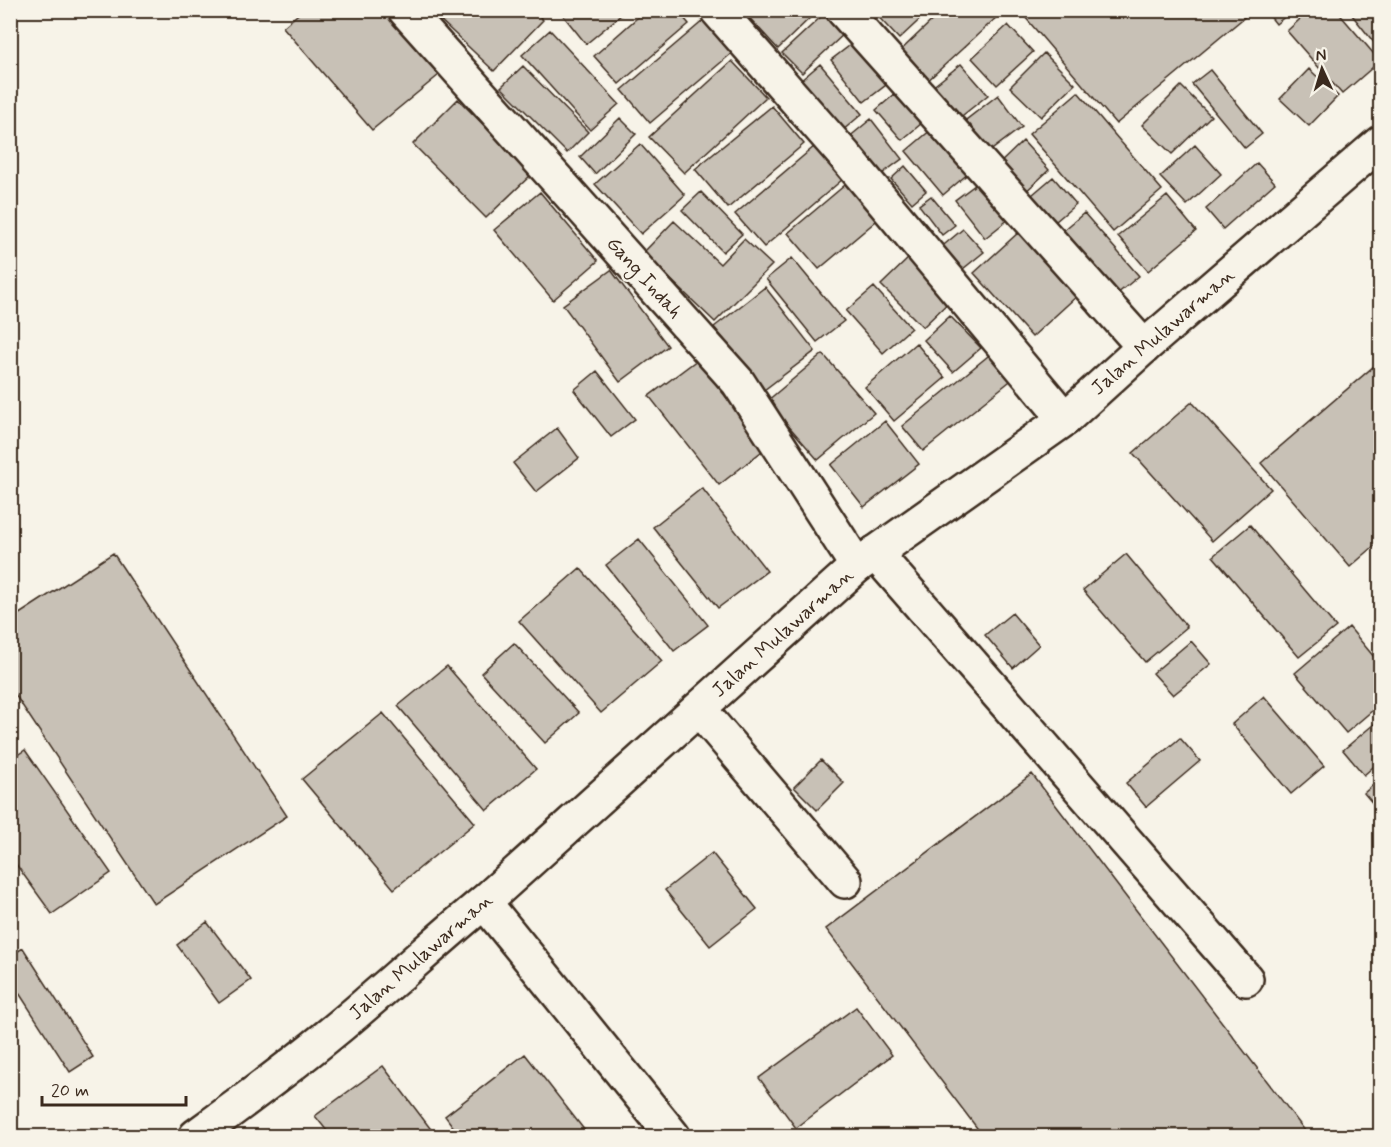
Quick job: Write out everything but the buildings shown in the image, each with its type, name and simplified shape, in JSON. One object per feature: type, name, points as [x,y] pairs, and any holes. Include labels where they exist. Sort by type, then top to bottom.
[{"type":"main road","name":"Gang Indah","points":[[405,10],[738,382],[866,559],[1246,979]]},
{"type":"main road","points":[[717,10],[845,156],[1065,419]]},
{"type":"main road","points":[[843,10],[1144,347]]},
{"type":"main road","name":"Jalan Mulawarman","points":[[196,1137],[281,1074],[358,1011],[484,902],[866,559],[1065,419],[1144,347],[1380,143]]},
{"type":"main road","points":[[699,709],[845,881]]},
{"type":"main road","points":[[484,902],[672,1137]]}]
